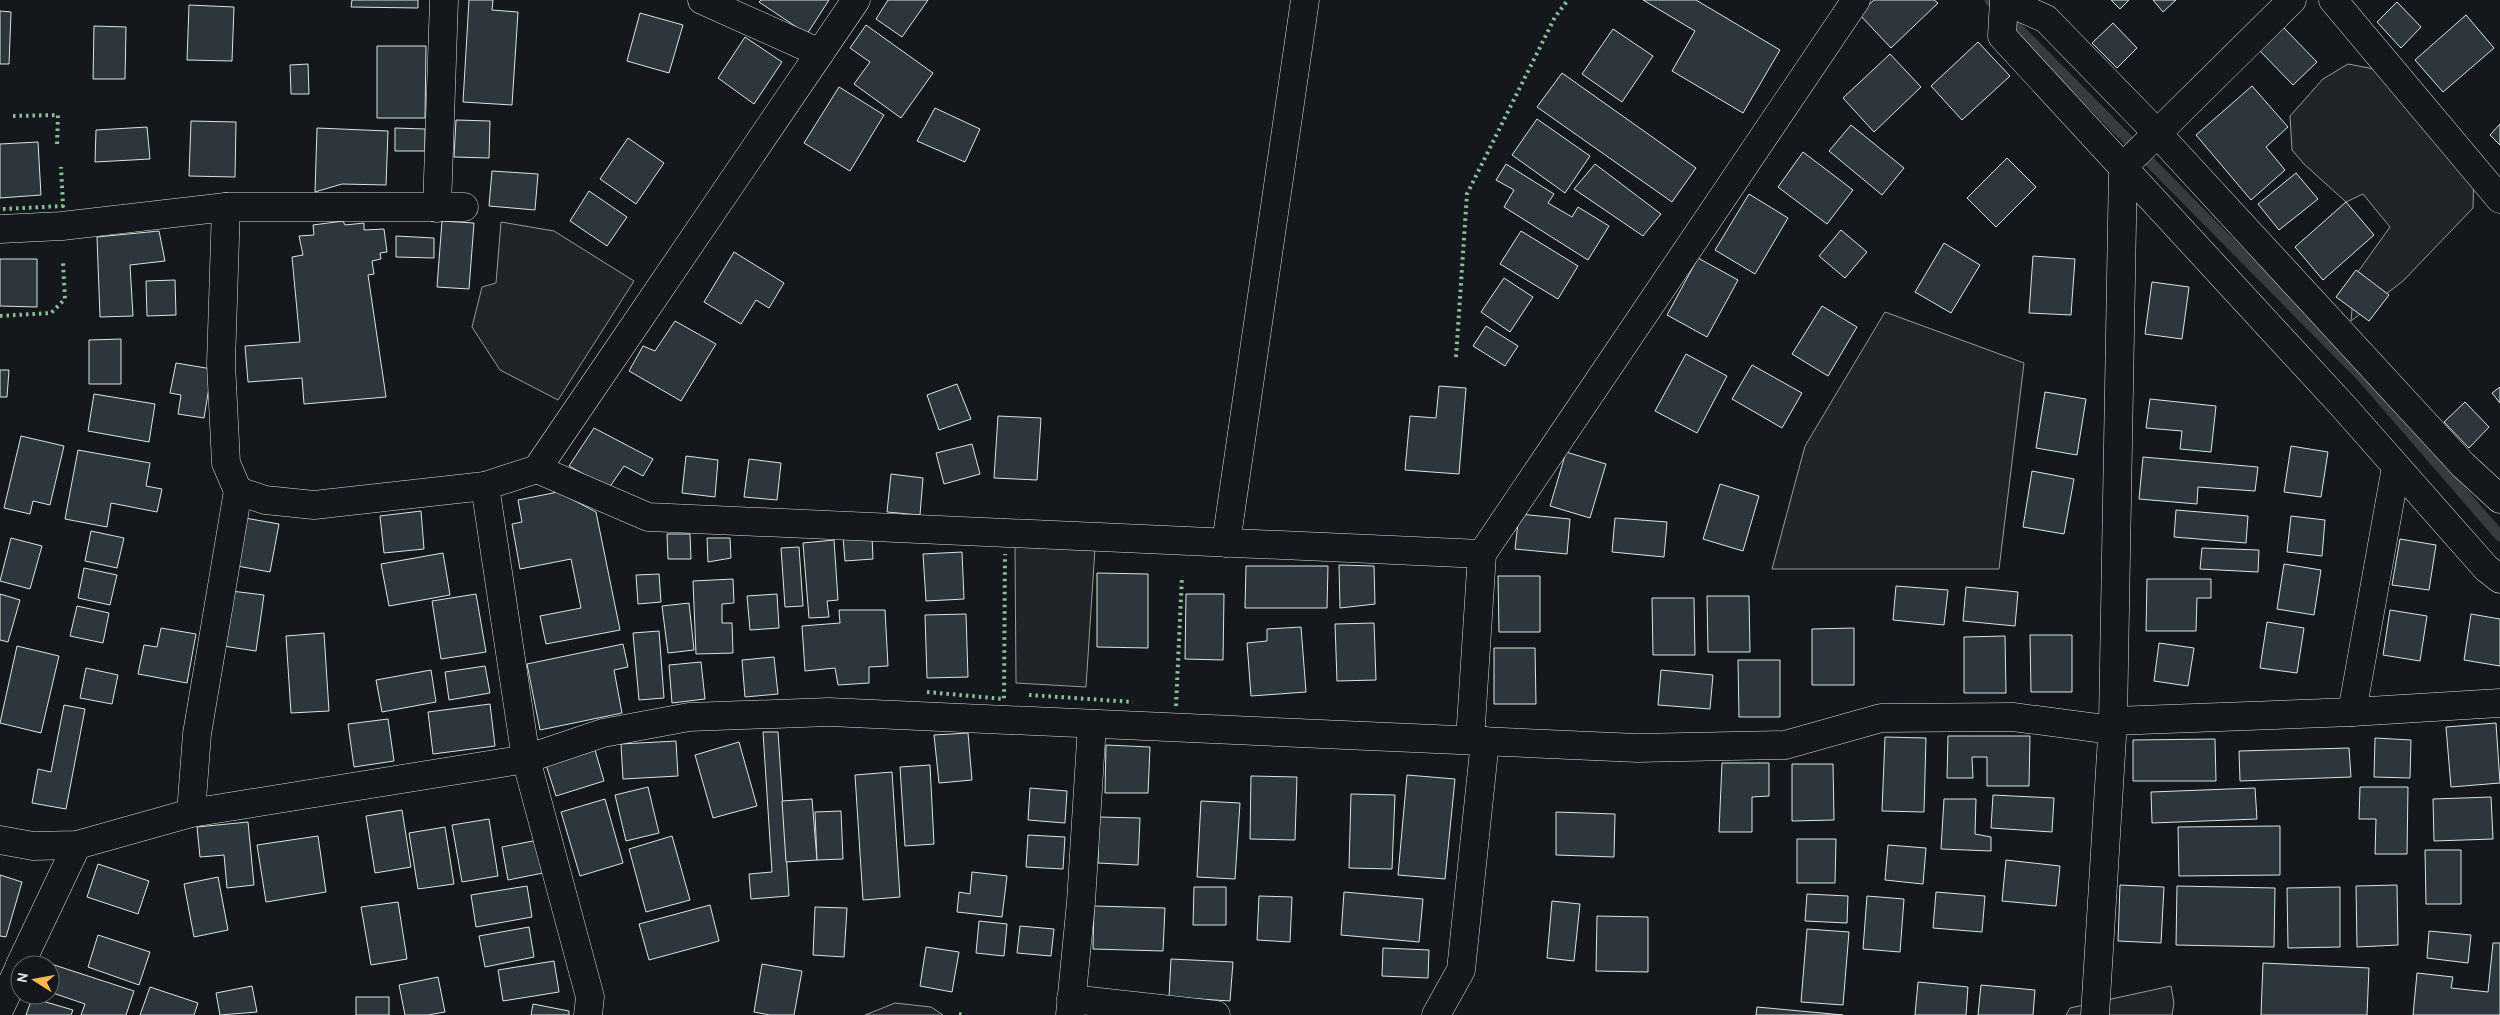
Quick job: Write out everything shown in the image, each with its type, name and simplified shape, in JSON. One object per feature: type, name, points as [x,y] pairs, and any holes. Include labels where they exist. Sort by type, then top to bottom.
[{"type":"street","points":[[437,208],[444,0]]},
{"type":"street","points":[[702,0],[820,53]]},
{"type":"street","points":[[238,491],[265,500],[314,505],[485,486],[537,469],[856,0]]},
{"type":"street","points":[[1226,543],[1305,0]]},
{"type":"street","points":[[1436,1015],[1461,970],[1478,740],[1482,554],[1856,0]]},
{"type":"street","points":[[2095,1015],[2113,725],[2123,167],[2292,0]]},
{"type":"street","points":[[2333,0],[2500,199]]},
{"type":"street","points":[[2500,500],[2463,465],[2157,133],[2046,19],[2005,1],[2002,36],[2396,466],[2486,568],[2500,579]]},
{"type":"street","points":[[191,813],[197,734],[238,491],[226,463],[221,363],[226,207]]},
{"type":"street","points":[[0,229],[62,226],[226,207],[464,207]]},
{"type":"street","points":[[2352,712],[2396,466]]},
{"type":"street","points":[[537,469],[648,517],[1482,554]]},
{"type":"street","points":[[485,486],[526,758],[590,996],[588,1015]]},
{"type":"street","points":[[0,840],[32,846],[77,845],[191,813],[526,758],[603,733],[689,717],[829,712],[1637,748],[1785,744],[1881,718],[2013,717],[2113,725],[2500,703]]},
{"type":"street","points":[[1092,724],[1081,902],[1070,1007],[1216,1015]]},
{"type":"street","points":[[25,955],[77,845]]},
{"type":"street","points":[[0,1008],[10,986]]},
{"type":"shaded area","points":[[2348,64],[2374,69],[2474,168],[2473,208],[2403,281],[2351,321],[2355,276],[2390,227],[2363,194],[2346,202],[2304,164],[2292,150],[2290,116],[2323,79]]},
{"type":"shaded area","points":[[501,222],[554,231],[634,281],[558,400],[500,370],[472,327],[482,287],[496,283]]},
{"type":"shaded area","points":[[1885,312],[2024,363],[1999,569],[1772,569],[1805,446]]},
{"type":"shaded area","points":[[1015,547],[1095,548],[1086,687],[1016,683]]},
{"type":"shaded area","points":[[2171,986],[2174,1003],[2172,1015],[2066,1015],[2070,1008]]},
{"type":"shaded area","points":[[895,1003],[931,1007],[943,1015],[865,1015]]},
{"type":"building","points":[[352,0],[418,0],[418,8],[351,7]]},
{"type":"building","points":[[469,0],[493,0],[492,10],[518,12],[512,105],[463,102]]},
{"type":"building","points":[[761,0],[829,0],[807,34],[759,2]]},
{"type":"building","points":[[888,0],[928,0],[902,37],[876,19]]},
{"type":"building","points":[[1643,0],[1696,0],[1780,50],[1743,113],[1672,71],[1695,31]]},
{"type":"building","points":[[1874,0],[1934,0],[1938,3],[1891,48],[1859,14]]},
{"type":"building","points":[[2111,0],[2129,0],[2120,9]]},
{"type":"building","points":[[2153,0],[2176,0],[2163,12]]},
{"type":"building","points":[[2397,2],[2421,27],[2401,48],[2377,22]]},
{"type":"building","points":[[189,5],[234,7],[232,61],[187,60]]},
{"type":"building","points":[[0,11],[11,12],[9,64],[0,64]]},
{"type":"building","points":[[640,13],[683,25],[669,73],[627,61]]},
{"type":"building","points":[[2466,15],[2494,48],[2443,92],[2415,60]]},
{"type":"building","points":[[2113,23],[2137,48],[2117,68],[2092,43]]},
{"type":"building","points":[[866,25],[933,73],[901,118],[854,84],[870,62],[850,48]]},
{"type":"building","points":[[94,26],[126,27],[125,79],[93,79]]},
{"type":"building","points":[[2283,27],[2317,62],[2293,85],[2259,50]]},
{"type":"building","points":[[1613,29],[1653,56],[1622,102],[1582,74]]},
{"type":"building","points":[[745,37],[782,62],[754,104],[718,78]]},
{"type":"building","points":[[1978,42],[2010,76],[1962,120],[1931,86]]},
{"type":"building","points":[[377,46],[426,46],[425,118],[377,118]]},
{"type":"building","points":[[1890,54],[1921,87],[1874,132],[1843,98]]},
{"type":"building","points":[[308,64],[309,94],[291,94],[290,65]]},
{"type":"building","points":[[1562,73],[1696,168],[1672,202],[1537,107]]},
{"type":"building","points":[[2252,86],[2288,127],[2266,147],[2285,170],[2251,200],[2196,135]]},
{"type":"building","points":[[839,87],[884,115],[850,171],[804,143]]},
{"type":"building","points":[[935,108],[980,129],[965,162],[917,141]]},
{"type":"building","points":[[1537,119],[1590,156],[1565,193],[1512,155]]},
{"type":"building","points":[[456,120],[490,121],[489,158],[454,157]]},
{"type":"building","points":[[191,121],[236,122],[235,177],[189,176]]},
{"type":"building","points":[[2500,124],[2500,145],[2490,135]]},
{"type":"building","points":[[1851,125],[1904,168],[1882,195],[1829,151]]},
{"type":"building","points":[[147,127],[150,159],[95,162],[96,130]]},
{"type":"building","points":[[317,128],[388,131],[386,185],[342,184],[315,192]]},
{"type":"building","points":[[395,128],[425,129],[425,151],[395,151]]},
{"type":"building","points":[[628,138],[664,163],[636,204],[600,179]]},
{"type":"building","points":[[38,142],[41,195],[0,198],[0,144]]},
{"type":"building","points":[[1803,152],[1853,190],[1827,224],[1778,187]]},
{"type":"building","points":[[2007,158],[2036,187],[1996,227],[1967,198]]},
{"type":"building","points":[[1506,164],[1554,194],[1548,203],[1572,217],[1578,207],[1609,226],[1588,260],[1504,207],[1514,190],[1496,180]]},
{"type":"building","points":[[1595,164],[1661,214],[1643,236],[1574,189]]},
{"type":"building","points":[[492,171],[538,174],[535,210],[489,206]]},
{"type":"building","points":[[2296,173],[2318,199],[2279,230],[2258,204]]},
{"type":"building","points":[[589,191],[627,217],[607,246],[570,221]]},
{"type":"building","points":[[1749,194],[1788,218],[1755,274],[1715,250]]},
{"type":"building","points":[[2346,202],[2374,235],[2323,280],[2295,247]]},
{"type":"building","points":[[343,221],[345,225],[364,223],[364,230],[384,229],[387,252],[380,253],[381,259],[372,261],[374,274],[368,275],[386,397],[304,404],[302,378],[248,382],[245,346],[300,342],[292,257],[303,255],[299,236],[314,235],[313,225]]},
{"type":"building","points":[[442,221],[474,223],[469,289],[437,287]]},
{"type":"building","points":[[1841,230],[1867,252],[1845,278],[1819,256]]},
{"type":"building","points":[[159,231],[165,261],[130,265],[133,316],[100,317],[97,237]]},
{"type":"building","points":[[1521,231],[1578,266],[1558,299],[1500,264]]},
{"type":"building","points":[[396,236],[434,238],[434,258],[396,257]]},
{"type":"building","points":[[1944,243],[1980,265],[1951,313],[1915,292]]},
{"type":"building","points":[[734,252],[784,283],[769,308],[756,300],[741,324],[704,302]]},
{"type":"building","points":[[2033,256],[2075,259],[2071,315],[2029,313]]},
{"type":"building","points":[[1698,258],[1738,280],[1707,337],[1667,315]]},
{"type":"building","points":[[0,259],[37,259],[37,307],[0,306]]},
{"type":"building","points":[[2356,270],[2389,295],[2369,321],[2336,297]]},
{"type":"building","points":[[1504,278],[1533,297],[1510,332],[1481,312]]},
{"type":"building","points":[[175,280],[176,315],[147,316],[146,281]]},
{"type":"building","points":[[2152,282],[2189,287],[2182,339],[2145,334]]},
{"type":"building","points":[[1822,306],[1857,327],[1828,376],[1792,354]]},
{"type":"building","points":[[675,321],[716,344],[681,401],[629,371],[643,346],[655,351]]},
{"type":"building","points":[[1486,326],[1518,346],[1505,366],[1473,346]]},
{"type":"building","points":[[121,339],[121,384],[89,384],[89,340]]},
{"type":"building","points":[[1686,354],[1727,376],[1697,433],[1655,411]]},
{"type":"building","points":[[176,363],[212,369],[204,418],[178,414],[181,395],[170,393]]},
{"type":"building","points":[[1752,365],[1802,393],[1782,428],[1732,399]]},
{"type":"building","points":[[0,370],[9,370],[7,397],[0,397]]},
{"type":"building","points":[[957,384],[971,419],[939,430],[927,395]]},
{"type":"building","points":[[1439,386],[1466,388],[1459,474],[1405,470],[1410,416],[1436,418]]},
{"type":"building","points":[[2500,387],[2500,403],[2492,393]]},
{"type":"building","points":[[2045,392],[2086,399],[2077,455],[2036,448]]},
{"type":"building","points":[[94,394],[155,404],[149,442],[88,431]]},
{"type":"building","points":[[2150,399],[2216,406],[2211,452],[2180,449],[2182,431],[2146,428]]},
{"type":"building","points":[[2465,402],[2489,427],[2469,448],[2444,422]]},
{"type":"building","points":[[998,416],[1041,418],[1037,480],[994,478]]},
{"type":"building","points":[[594,428],[653,459],[643,476],[624,466],[609,488],[569,466]]},
{"type":"building","points":[[21,436],[64,446],[50,505],[33,501],[30,514],[4,508]]},
{"type":"building","points":[[972,444],[980,474],[944,484],[936,453]]},
{"type":"building","points":[[2291,446],[2328,452],[2321,497],[2284,492]]},
{"type":"building","points":[[78,450],[150,463],[146,486],[162,489],[157,512],[111,503],[107,527],[65,519]]},
{"type":"building","points":[[1566,452],[1606,464],[1590,518],[1550,506]]},
{"type":"building","points":[[686,456],[718,460],[715,497],[682,493]]},
{"type":"building","points":[[2143,457],[2258,467],[2255,491],[2198,487],[2197,504],[2139,499]]},
{"type":"building","points":[[749,459],[781,463],[777,500],[744,497]]},
{"type":"building","points":[[2032,471],[2074,479],[2064,534],[2023,527]]},
{"type":"building","points":[[891,474],[923,478],[920,515],[887,512]]},
{"type":"building","points":[[1720,484],[1759,496],[1743,551],[1703,539]]},
{"type":"building","points":[[558,492],[596,512],[620,630],[546,644],[540,616],[581,608],[571,559],[520,569],[512,524],[522,522],[518,500]]},
{"type":"building","points":[[2176,510],[2248,516],[2246,543],[2174,537]]},
{"type":"building","points":[[421,511],[424,549],[384,553],[380,516]]},
{"type":"building","points":[[1519,514],[1570,519],[1567,554],[1515,549]]},
{"type":"building","points":[[2291,516],[2325,520],[2322,556],[2287,552]]},
{"type":"building","points":[[245,518],[279,524],[270,572],[237,566]]},
{"type":"building","points":[[1615,518],[1667,522],[1664,557],[1612,552]]},
{"type":"building","points":[[91,531],[124,538],[117,568],[85,561]]},
{"type":"building","points":[[667,534],[690,534],[691,559],[668,559]]},
{"type":"building","points":[[872,536],[873,559],[845,561],[843,537]]},
{"type":"building","points":[[11,538],[42,546],[30,589],[0,581]]},
{"type":"building","points":[[707,538],[730,538],[731,558],[708,562]]},
{"type":"building","points":[[2400,539],[2436,545],[2429,590],[2392,585]]},
{"type":"building","points":[[834,540],[838,600],[827,601],[829,617],[809,618],[803,543]]},
{"type":"building","points":[[799,547],[803,606],[785,607],[781,548]]},
{"type":"building","points":[[2202,548],[2259,550],[2258,572],[2200,569]]},
{"type":"building","points":[[962,552],[964,599],[926,601],[923,554]]},
{"type":"building","points":[[443,553],[450,595],[389,606],[381,564]]},
{"type":"building","points":[[2284,564],[2321,570],[2314,615],[2277,609]]},
{"type":"building","points":[[1339,565],[1374,566],[1375,604],[1340,608]]},
{"type":"building","points":[[1246,566],[1328,566],[1327,608],[1245,608]]},
{"type":"building","points":[[84,568],[117,575],[110,605],[78,598]]},
{"type":"building","points":[[1097,573],[1148,574],[1148,648],[1097,647]]},
{"type":"building","points":[[659,574],[661,602],[638,604],[636,575]]},
{"type":"building","points":[[1498,576],[1540,576],[1540,632],[1499,632]]},
{"type":"building","points":[[733,579],[734,603],[722,604],[722,623],[732,623],[733,653],[696,654],[693,581]]},
{"type":"building","points":[[2147,579],[2211,579],[2211,598],[2197,598],[2196,631],[2146,631]]},
{"type":"building","points":[[1896,586],[1948,590],[1944,625],[1893,620]]},
{"type":"building","points":[[1966,587],[2018,592],[2015,626],[1963,621]]},
{"type":"building","points":[[231,591],[264,595],[256,651],[223,646]]},
{"type":"building","points":[[0,594],[20,600],[8,642],[0,640]]},
{"type":"building","points":[[476,594],[486,652],[441,659],[432,601]]},
{"type":"building","points":[[777,594],[779,628],[750,630],[747,596]]},
{"type":"building","points":[[1186,594],[1224,594],[1223,660],[1185,659]]},
{"type":"building","points":[[1707,596],[1749,596],[1750,652],[1708,652]]},
{"type":"building","points":[[1652,598],[1694,598],[1695,655],[1653,655]]},
{"type":"building","points":[[689,603],[694,650],[668,653],[662,606]]},
{"type":"building","points":[[77,606],[109,613],[103,643],[70,636]]},
{"type":"building","points":[[839,610],[885,610],[888,666],[869,667],[869,683],[838,685],[835,668],[805,671],[802,626],[840,623]]},
{"type":"building","points":[[2390,610],[2427,616],[2420,661],[2383,655]]},
{"type":"building","points":[[966,614],[968,677],[927,678],[925,615]]},
{"type":"building","points":[[2471,614],[2500,619],[2500,666],[2464,660]]},
{"type":"building","points":[[2267,622],[2304,628],[2297,673],[2260,668]]},
{"type":"building","points":[[1374,623],[1376,680],[1337,681],[1335,624]]},
{"type":"building","points":[[1301,627],[1306,692],[1251,696],[1247,643],[1267,641],[1267,629]]},
{"type":"building","points":[[161,628],[196,634],[187,683],[138,674],[144,645],[157,647]]},
{"type":"building","points":[[1854,628],[1854,685],[1812,685],[1812,629]]},
{"type":"building","points":[[659,631],[664,698],[639,700],[633,633]]},
{"type":"building","points":[[324,633],[329,711],[291,713],[286,636]]},
{"type":"building","points":[[2030,635],[2072,635],[2072,692],[2031,692]]},
{"type":"building","points":[[2005,636],[2006,693],[1964,693],[1964,637]]},
{"type":"building","points":[[2159,643],[2194,648],[2188,686],[2154,681]]},
{"type":"building","points":[[623,644],[628,667],[614,670],[622,713],[540,730],[527,664]]},
{"type":"building","points":[[17,646],[59,656],[41,733],[0,723]]},
{"type":"building","points":[[1494,648],[1535,648],[1536,704],[1494,704]]},
{"type":"building","points":[[774,657],[778,694],[745,697],[742,660]]},
{"type":"building","points":[[1738,660],[1780,660],[1780,717],[1739,717]]},
{"type":"building","points":[[701,662],[705,699],[672,703],[669,665]]},
{"type":"building","points":[[485,666],[490,693],[449,700],[445,672]]},
{"type":"building","points":[[86,668],[118,675],[112,704],[80,698]]},
{"type":"building","points":[[431,670],[436,702],[382,712],[376,680]]},
{"type":"building","points":[[1661,670],[1713,675],[1710,709],[1658,705]]},
{"type":"building","points":[[490,704],[495,746],[433,754],[428,712]]},
{"type":"building","points":[[64,705],[85,709],[66,809],[32,803],[38,769],[51,772]]},
{"type":"building","points":[[388,719],[394,761],[354,767],[348,724]]},
{"type":"building","points":[[2496,723],[2500,783],[2451,787],[2446,727]]},
{"type":"building","points":[[763,732],[778,732],[789,896],[751,899],[749,874],[772,872]]},
{"type":"building","points":[[968,733],[972,780],[939,783],[934,735]]},
{"type":"building","points":[[1948,736],[2030,736],[2029,786],[1987,786],[1987,757],[1972,757],[1973,778],[1947,778]]},
{"type":"building","points":[[1885,737],[1926,738],[1924,812],[1882,811]]},
{"type":"building","points":[[2375,738],[2411,740],[2410,778],[2374,777]]},
{"type":"building","points":[[2215,739],[2216,781],[2133,781],[2133,740]]},
{"type":"building","points":[[676,741],[678,776],[623,779],[621,744]]},
{"type":"building","points":[[739,742],[757,806],[713,818],[695,755]]},
{"type":"building","points":[[1106,745],[1150,747],[1148,793],[1105,793]]},
{"type":"building","points":[[2349,748],[2351,777],[2240,781],[2239,751]]},
{"type":"building","points":[[595,750],[604,781],[556,796],[546,765]]},
{"type":"building","points":[[1722,763],[1769,763],[1769,796],[1752,797],[1752,832],[1719,832]]},
{"type":"building","points":[[1792,764],[1833,764],[1834,820],[1792,821]]},
{"type":"building","points":[[930,765],[934,844],[905,846],[900,767]]},
{"type":"building","points":[[892,772],[900,897],[863,900],[855,775]]},
{"type":"building","points":[[1407,775],[1455,779],[1445,879],[1398,875]]},
{"type":"building","points":[[1251,776],[1297,777],[1295,840],[1250,839]]},
{"type":"building","points":[[648,787],[659,833],[626,841],[615,795]]},
{"type":"building","points":[[2360,787],[2408,787],[2407,854],[2375,854],[2376,819],[2359,819]]},
{"type":"building","points":[[1030,788],[1067,791],[1065,823],[1028,820]]},
{"type":"building","points":[[2255,788],[2257,819],[2152,823],[2151,792]]},
{"type":"building","points":[[1351,794],[1395,795],[1392,869],[1349,868]]},
{"type":"building","points":[[1993,795],[2054,798],[2052,832],[1991,828]]},
{"type":"building","points":[[2491,797],[2493,839],[2434,841],[2433,799]]},
{"type":"building","points":[[605,799],[623,863],[580,876],[561,812]]},
{"type":"building","points":[[812,799],[817,860],[786,862],[782,801]]},
{"type":"building","points":[[1944,799],[1976,799],[1975,834],[1991,837],[1991,851],[1941,849]]},
{"type":"building","points":[[1201,801],[1240,803],[1235,879],[1197,877]]},
{"type":"building","points":[[402,810],[411,867],[375,873],[366,816]]},
{"type":"building","points":[[841,811],[843,859],[817,860],[815,812]]},
{"type":"building","points":[[1556,812],[1615,814],[1614,857],[1556,855]]},
{"type":"building","points":[[1099,817],[1140,818],[1138,865],[1098,863]]},
{"type":"building","points":[[489,819],[498,876],[462,882],[452,825]]},
{"type":"building","points":[[248,822],[254,885],[227,888],[224,855],[200,857],[197,827]]},
{"type":"building","points":[[2280,826],[2280,875],[2179,876],[2178,827]]},
{"type":"building","points":[[445,827],[454,884],[418,889],[409,833]]},
{"type":"building","points":[[1028,835],[1065,837],[1063,869],[1026,867]]},
{"type":"building","points":[[318,836],[326,892],[266,902],[257,845]]},
{"type":"building","points":[[672,836],[690,900],[646,912],[629,849]]},
{"type":"building","points":[[1797,839],[1836,839],[1835,883],[1797,883]]},
{"type":"building","points":[[538,840],[543,873],[508,880],[502,847]]},
{"type":"building","points":[[1888,845],[1926,848],[1923,884],[1885,880]]},
{"type":"building","points":[[2425,850],[2461,850],[2461,904],[2426,904]]},
{"type":"building","points":[[2006,860],[2060,866],[2056,906],[2002,901]]},
{"type":"building","points":[[98,864],[149,881],[138,914],[87,897]]},
{"type":"building","points":[[972,872],[1007,876],[1002,917],[957,912],[959,892],[970,894]]},
{"type":"building","points":[[0,875],[22,882],[6,937],[0,936]]},
{"type":"building","points":[[218,877],[228,930],[194,937],[184,884]]},
{"type":"building","points":[[2120,885],[2164,887],[2161,943],[2118,941]]},
{"type":"building","points":[[2397,885],[2398,945],[2357,947],[2356,886]]},
{"type":"building","points":[[527,886],[532,917],[476,927],[471,895]]},
{"type":"building","points":[[2177,886],[2275,888],[2274,947],[2176,945]]},
{"type":"building","points":[[1194,887],[1226,887],[1226,925],[1193,925]]},
{"type":"building","points":[[2340,887],[2340,947],[2288,948],[2287,888]]},
{"type":"building","points":[[1344,892],[1423,899],[1419,942],[1341,935]]},
{"type":"building","points":[[1936,892],[1985,896],[1982,932],[1933,928]]},
{"type":"building","points":[[1807,894],[1848,896],[1847,923],[1805,921]]},
{"type":"building","points":[[1259,896],[1292,897],[1290,942],[1257,940]]},
{"type":"building","points":[[1867,896],[1904,899],[1900,952],[1863,949]]},
{"type":"building","points":[[1552,901],[1580,904],[1574,961],[1547,958]]},
{"type":"building","points":[[398,902],[407,959],[371,965],[361,907]]},
{"type":"building","points":[[710,905],[719,941],[649,960],[639,924]]},
{"type":"building","points":[[1094,906],[1165,908],[1163,951],[1093,949]]},
{"type":"building","points":[[815,907],[847,908],[844,957],[813,955]]},
{"type":"building","points":[[1597,916],[1648,917],[1648,972],[1596,971]]},
{"type":"building","points":[[979,921],[1007,924],[1004,956],[976,953]]},
{"type":"building","points":[[1020,926],[1054,929],[1051,956],[1017,953]]},
{"type":"building","points":[[529,927],[534,957],[485,967],[479,936]]},
{"type":"building","points":[[1807,929],[1849,932],[1843,1005],[1801,1002]]},
{"type":"building","points":[[2429,931],[2471,935],[2468,963],[2427,958]]},
{"type":"building","points":[[98,935],[150,952],[139,985],[88,967]]},
{"type":"building","points":[[2493,943],[2500,943],[2500,1015],[2413,1015],[2417,973],[2453,977],[2451,988],[2488,992]]},
{"type":"building","points":[[926,947],[959,952],[952,992],[920,986]]},
{"type":"building","points":[[1383,948],[1429,950],[1428,978],[1382,976]]},
{"type":"building","points":[[1171,959],[1233,962],[1230,1001],[1169,997]]},
{"type":"building","points":[[554,961],[559,992],[503,1001],[498,970]]},
{"type":"building","points":[[2263,963],[2369,968],[2367,1015],[2261,1015]]},
{"type":"building","points":[[762,964],[802,971],[794,1015],[770,1015],[754,1012]]},
{"type":"building","points":[[60,967],[134,991],[126,1015],[81,1015],[85,1004],[60,995]]},
{"type":"building","points":[[438,977],[445,1012],[428,1015],[405,1015],[399,985]]},
{"type":"building","points":[[1918,982],[1968,987],[1966,1015],[1915,1015]]},
{"type":"building","points":[[1981,985],[2035,990],[2033,1015],[1978,1015]]},
{"type":"building","points":[[252,986],[257,1012],[220,1015],[216,993]]},
{"type":"building","points":[[150,987],[198,1003],[194,1015],[140,1015]]},
{"type":"building","points":[[356,997],[389,997],[389,1015],[356,1015]]},
{"type":"building","points":[[533,1004],[569,1011],[569,1015],[531,1015]]},
{"type":"building","points":[[30,1005],[56,1005],[73,1010],[71,1015],[26,1015]]},
{"type":"building","points":[[1757,1007],[1843,1015],[1756,1015]]},
{"type":"waterway","points":[[1990,0],[2363,378],[2500,536]]},
{"type":"hedge","points":[[1456,357],[1467,194],[1555,17],[1568,0]]},
{"type":"hedge","points":[[13,116],[58,115],[57,145]]},
{"type":"hedge","points":[[3,209],[63,206],[61,167]]},
{"type":"hedge","points":[[0,316],[51,313],[65,299],[63,262]]},
{"type":"hedge","points":[[927,692],[1004,699],[1005,554]]},
{"type":"hedge","points":[[1176,706],[1182,576]]},
{"type":"hedge","points":[[1029,695],[1133,702]]},
{"type":"hedge","points":[[959,1014],[965,1015]]}]
